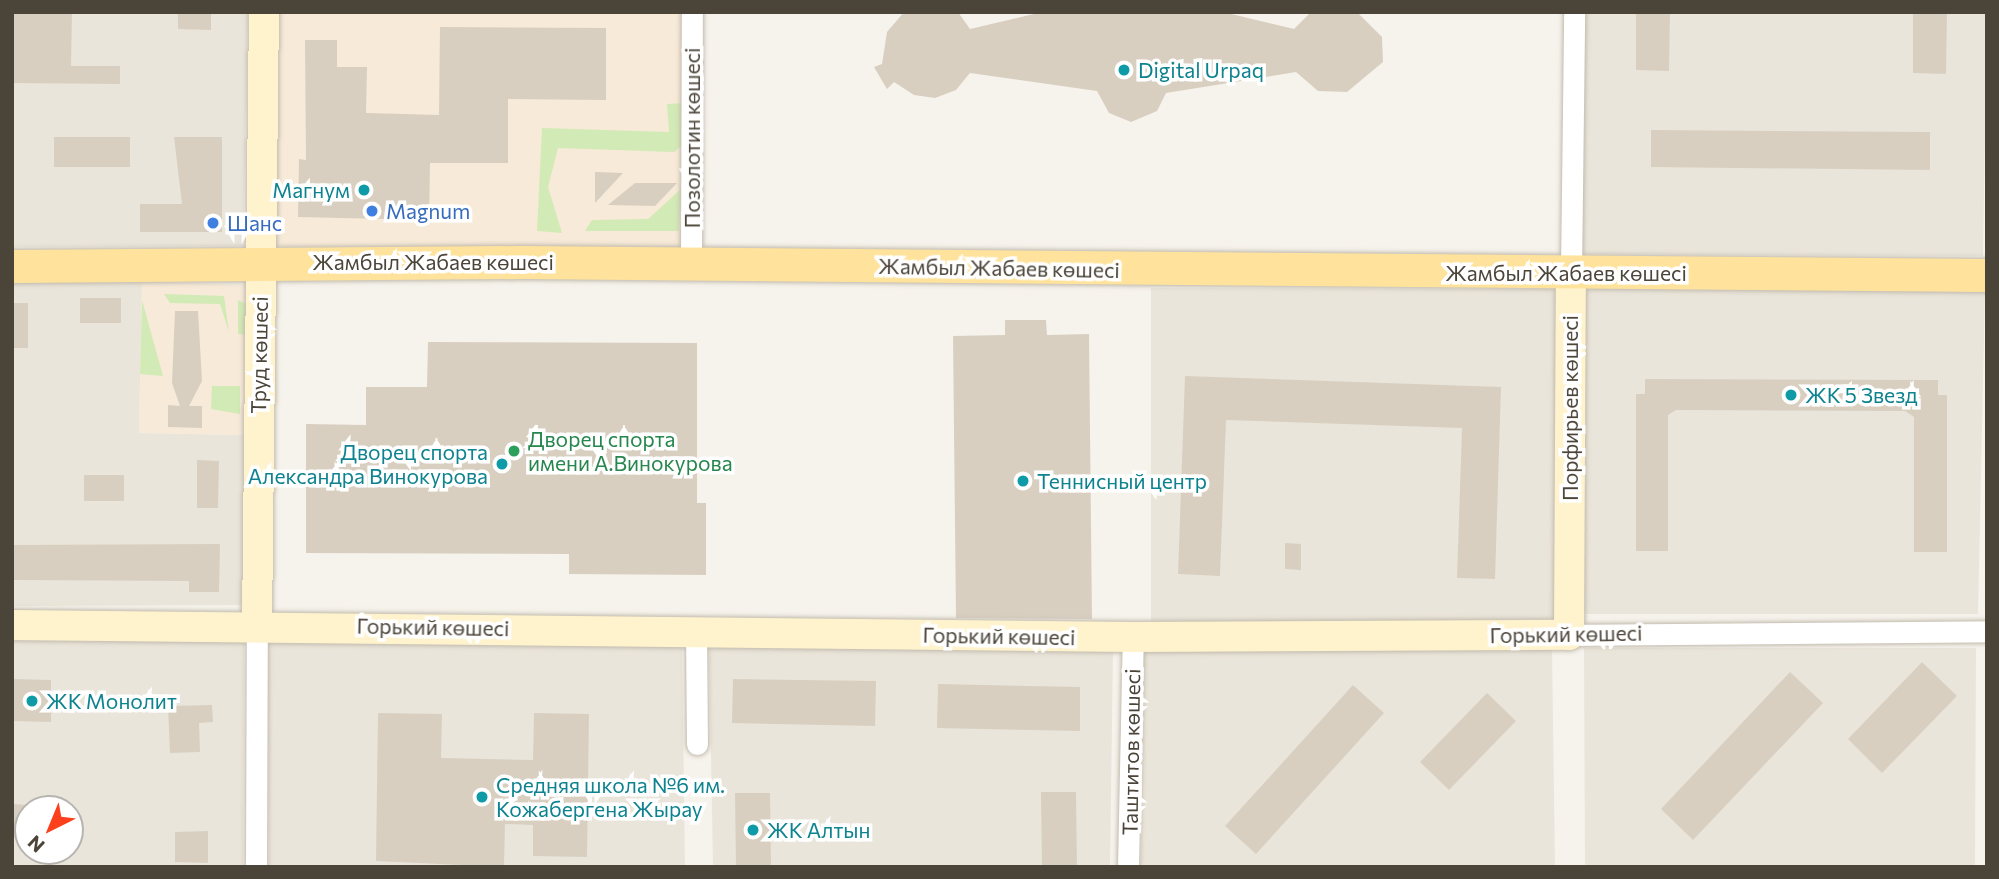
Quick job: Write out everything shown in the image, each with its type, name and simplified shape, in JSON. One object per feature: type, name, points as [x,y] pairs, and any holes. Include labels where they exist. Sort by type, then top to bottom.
[{"type":"main road","name":"Жамбыл Жабаев көшесі","points":[[12,266],[691,263],[1987,275]]},
{"type":"street","name":"Труд көшесі","points":[[256,867],[264,12]]},
{"type":"street","name":"Позолотин көшесі","points":[[691,263],[692,12]]},
{"type":"street","name":"Порфирьев көшесі","points":[[1569,635],[1574,12]]},
{"type":"street","name":"Горький көшесі","points":[[12,625],[257,625],[1133,637],[1987,631]]},
{"type":"street","points":[[696,631],[696,744]]},
{"type":"street","name":"Таштитов көшесі","points":[[1128,867],[1133,637]]},
{"type":"shaded area","points":[[12,12],[248,12],[243,246],[12,247]]},
{"type":"shaded area","points":[[279,12],[683,12],[684,249],[276,246]]},
{"type":"shaded area","points":[[1583,12],[1987,12],[1983,256],[1579,254]]},
{"type":"shaded area","points":[[12,282],[142,282],[139,433],[244,435],[244,605],[12,606]]},
{"type":"shaded area","points":[[142,282],[247,285],[244,435],[139,433]]},
{"type":"shaded area","points":[[1151,288],[1556,289],[1555,619],[1151,624]]},
{"type":"shaded area","points":[[1585,289],[1985,291],[1978,614],[1582,614]]},
{"type":"shaded area","points":[[268,639],[682,644],[685,867],[269,867]]},
{"type":"shaded area","points":[[12,641],[244,641],[243,867],[12,867]]},
{"type":"shaded area","points":[[709,645],[1113,652],[1110,867],[713,867]]},
{"type":"shaded area","points":[[1584,648],[1976,648],[1975,867],[1585,867]]},
{"type":"shaded area","points":[[1552,649],[1555,867],[1141,867],[1144,652]]},
{"type":"green space","points":[[684,103],[685,143],[674,152],[558,148],[548,187],[562,233],[537,231],[542,128],[669,132],[667,104]]},
{"type":"green space","points":[[681,189],[679,231],[585,231],[592,220],[648,219]]},
{"type":"green space","points":[[164,294],[224,296],[229,332],[220,304],[170,303]]},
{"type":"green space","points":[[142,300],[163,376],[140,374]]},
{"type":"green space","points":[[238,300],[246,304],[247,335],[238,334]]},
{"type":"green space","points":[[212,386],[240,386],[240,414],[211,409]]},
{"type":"building","points":[[12,12],[72,12],[71,66],[120,66],[120,84],[12,83]]},
{"type":"building","points":[[178,12],[211,12],[211,30],[178,29]]},
{"type":"building","name":"Digital Urpaq","points":[[904,12],[958,12],[970,29],[1042,12],[1223,12],[1294,29],[1311,12],[1357,12],[1382,37],[1383,62],[1347,92],[1318,91],[1296,72],[1166,93],[1157,111],[1131,122],[1109,113],[1097,91],[970,73],[956,90],[935,98],[914,95],[894,82],[887,89],[874,67],[882,64],[887,32]]},
{"type":"building","points":[[1636,12],[1670,12],[1669,71],[1636,70]]},
{"type":"building","points":[[1913,12],[1947,12],[1946,74],[1913,73]]},
{"type":"building","points":[[440,27],[606,28],[606,100],[508,99],[508,163],[430,163],[429,220],[298,217],[299,159],[306,160],[305,40],[337,40],[337,67],[367,67],[366,113],[439,115]]},
{"type":"building","points":[[1651,130],[1930,132],[1930,170],[1651,167]]},
{"type":"building","points":[[54,137],[130,137],[130,167],[54,167]]},
{"type":"building","points":[[174,137],[222,137],[222,232],[140,232],[140,204],[182,204]]},
{"type":"building","points":[[595,172],[623,173],[595,203]]},
{"type":"building","points":[[635,183],[677,183],[655,206],[608,205]]},
{"type":"building","points":[[80,298],[121,298],[121,323],[80,323]]},
{"type":"building","points":[[12,303],[28,303],[28,348],[12,348]]},
{"type":"building","points":[[175,311],[198,311],[202,381],[189,406],[202,406],[202,428],[168,427],[168,405],[180,406],[172,383]]},
{"type":"building","name":"Теннисный центр","points":[[1005,320],[1046,320],[1047,335],[1089,334],[1092,619],[956,618],[953,336],[1005,335]]},
{"type":"building","name":"Дворец спорта Александра Винокурова","points":[[428,342],[697,343],[697,503],[706,503],[706,575],[569,574],[569,554],[306,553],[306,424],[366,425],[366,387],[427,387]]},
{"type":"building","points":[[1185,376],[1501,387],[1495,579],[1457,578],[1462,428],[1226,420],[1220,576],[1178,574]]},
{"type":"building","points":[[1645,379],[1938,380],[1938,395],[1947,395],[1947,552],[1914,552],[1914,417],[1905,411],[1676,410],[1668,415],[1668,551],[1636,551],[1636,394],[1645,394]]},
{"type":"building","points":[[197,460],[219,461],[218,508],[197,508]]},
{"type":"building","points":[[84,475],[124,475],[124,501],[84,501]]},
{"type":"building","points":[[1285,543],[1301,544],[1301,570],[1285,569]]},
{"type":"building","points":[[220,544],[219,592],[189,592],[189,581],[12,580],[12,545]]},
{"type":"building","points":[[1922,662],[1957,696],[1882,773],[1848,739]]},
{"type":"building","points":[[1790,672],[1823,703],[1693,840],[1661,809]]},
{"type":"building","name":"ЖК Монолит","points":[[12,679],[51,680],[51,722],[12,721]]},
{"type":"building","points":[[733,679],[876,681],[875,726],[732,723]]},
{"type":"building","points":[[938,684],[1080,687],[1080,731],[937,728]]},
{"type":"building","points":[[1353,685],[1384,713],[1256,854],[1225,826]]},
{"type":"building","points":[[1487,693],[1516,721],[1449,790],[1420,762]]},
{"type":"building","points":[[212,705],[213,722],[199,723],[200,752],[170,753],[168,706]]},
{"type":"building","name":"Средняя школа №6 им. Кожабергена Жырау","points":[[378,713],[442,714],[441,758],[533,760],[534,713],[589,714],[587,857],[533,856],[533,825],[505,824],[504,867],[376,861]]},
{"type":"building","points":[[1041,792],[1076,792],[1077,867],[1042,867]]},
{"type":"building","name":"ЖК Алтын","points":[[735,793],[770,793],[771,867],[736,867]]},
{"type":"building","points":[[12,804],[14,837],[12,837]]},
{"type":"building","points":[[208,831],[208,863],[175,862],[175,832]]},
{"type":"place","name":"Digital Urpaq","points":[[1124,70]]},
{"type":"place","name":"Магнум","points":[[364,190]]},
{"type":"place","name":"Magnum","points":[[372,211]]},
{"type":"place","name":"Шанс","points":[[213,223]]},
{"type":"place","name":"ЖК 5 Звезд","points":[[1791,395]]},
{"type":"place","name":"Дворец спорта имени А.Винокурова","points":[[514,451]]},
{"type":"place","name":"Дворец спорта Александра Винокурова","points":[[502,464]]},
{"type":"place","name":"Теннисный центр","points":[[1023,481]]},
{"type":"place","name":"ЖК Монолит","points":[[32,701]]},
{"type":"place","name":"Средняя школа №6 им. Кожабергена Жырау","points":[[482,797]]},
{"type":"place","name":"ЖК Алтын","points":[[753,830]]}]
